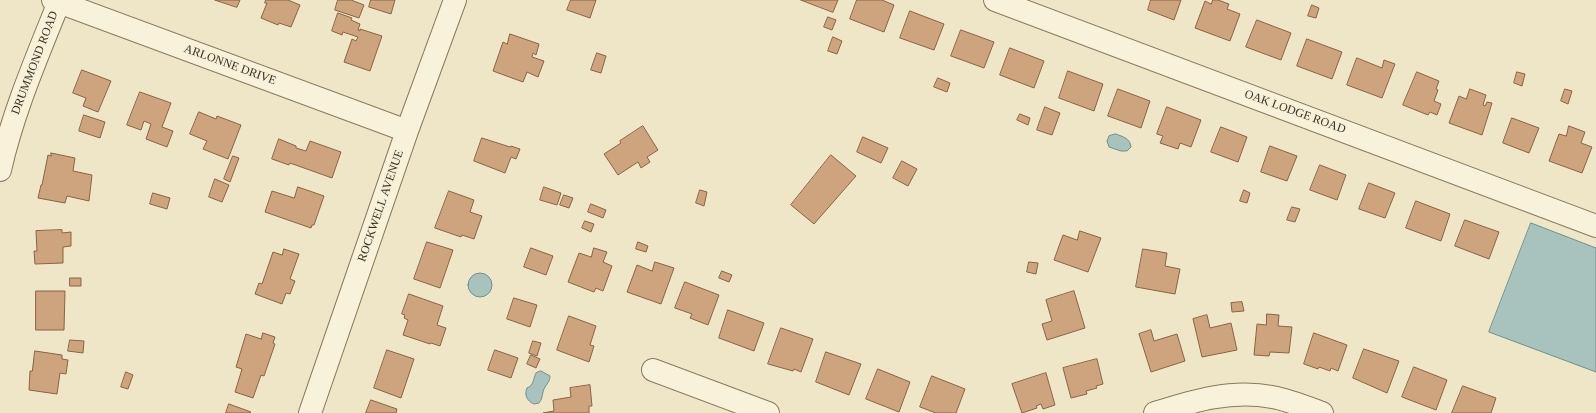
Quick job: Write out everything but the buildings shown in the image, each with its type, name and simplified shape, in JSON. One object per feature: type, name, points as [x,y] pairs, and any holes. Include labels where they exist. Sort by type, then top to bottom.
[{"type":"street","name":"ROCKWELL AVENUE","points":[[310,413],[407,130],[455,0]]},
{"type":"street","name":"OAK LODGE ROAD","points":[[994,0],[1596,226]]},
{"type":"street","name":"ARLONNE DRIVE","points":[[56,1],[407,130]]},
{"type":"street","name":"DRUMMOND ROAD","points":[[0,170],[7,140],[56,1]]},
{"type":"street","points":[[653,370],[768,413]]},
{"type":"street","points":[[1155,413],[1189,402],[1218,396],[1246,394],[1273,397],[1322,413]]},
{"type":"water","points":[[1116,134],[1126,138],[1129,142],[1131,147],[1127,151],[1121,151],[1109,147],[1107,141],[1109,136]]},
{"type":"water","points":[[1531,223],[1596,248],[1596,372],[1489,332]]},
{"type":"water","points":[[480,273],[485,274],[491,280],[491,290],[485,296],[480,297],[475,296],[469,290],[468,285],[469,280],[475,274]]},
{"type":"water","points":[[541,371],[550,376],[550,378],[540,402],[534,404],[527,398],[526,391],[532,384],[536,373]]}]
